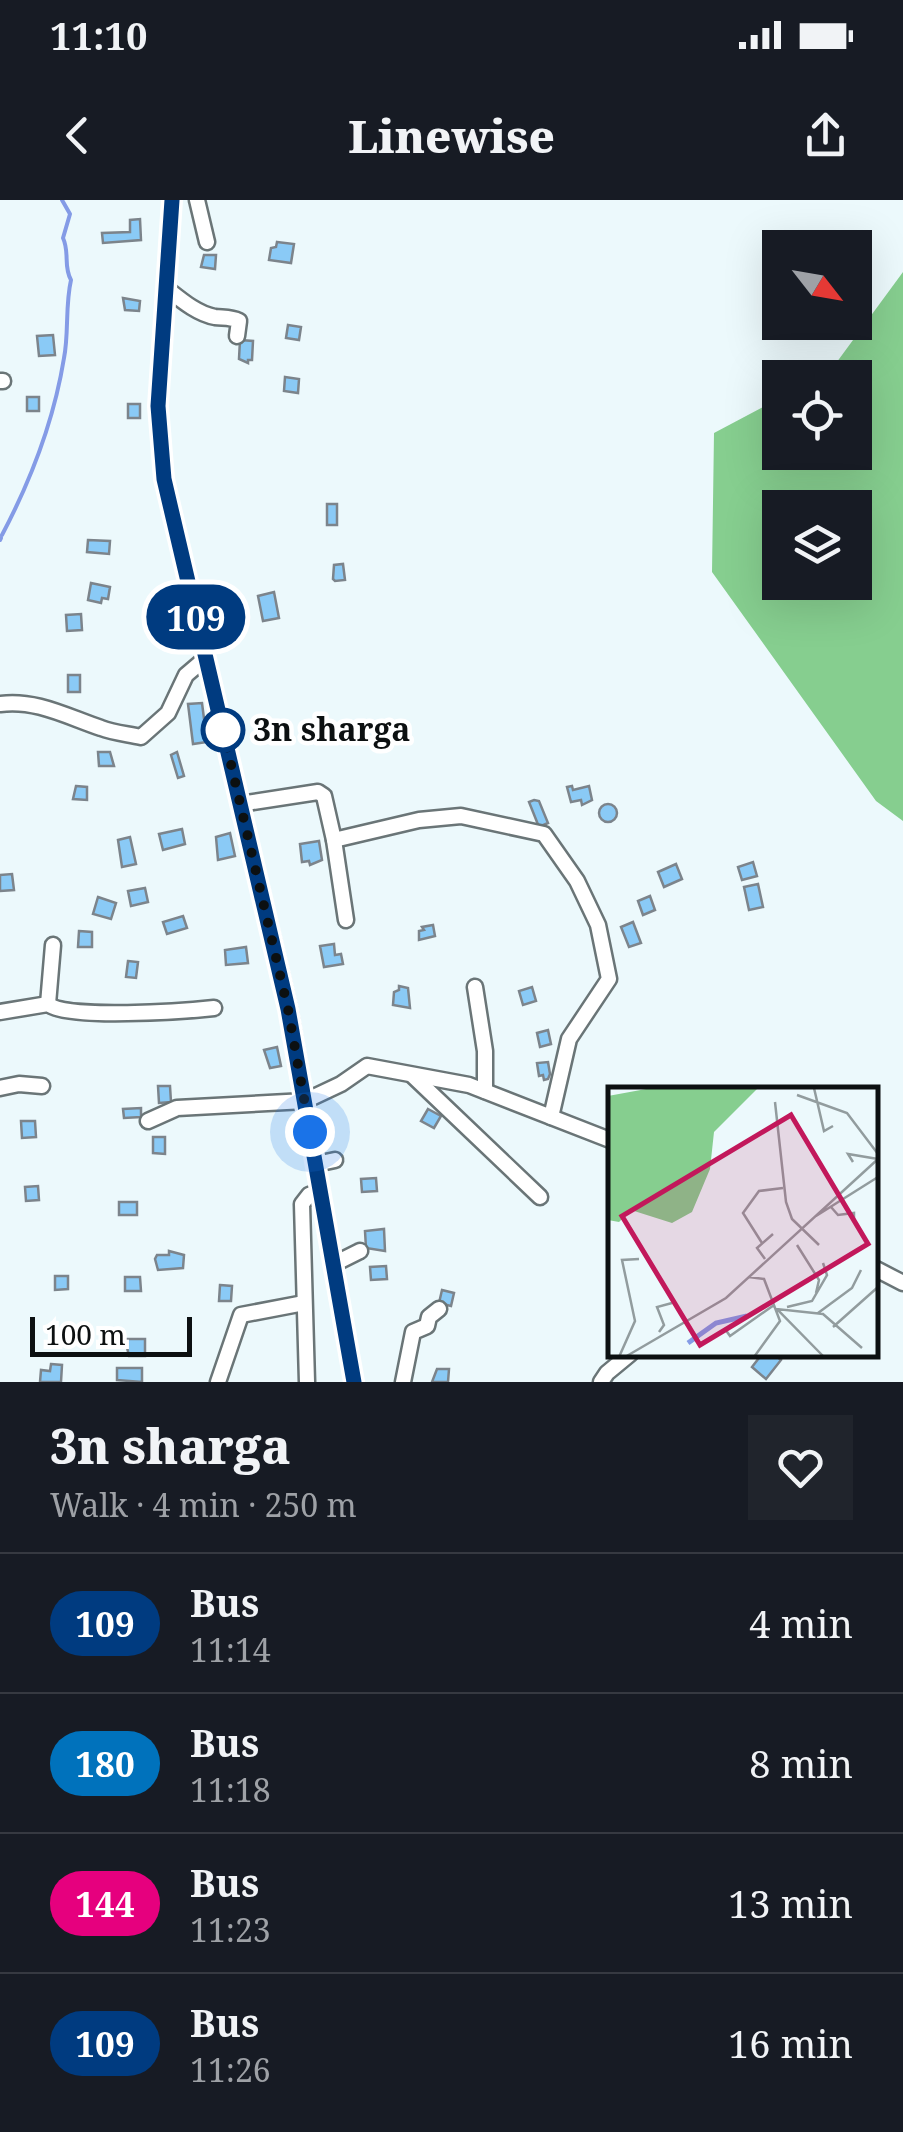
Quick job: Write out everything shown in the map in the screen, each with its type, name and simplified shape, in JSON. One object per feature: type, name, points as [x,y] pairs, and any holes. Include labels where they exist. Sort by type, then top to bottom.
[{"type":"street","points":[[172,200],[158,406],[164,479],[288,1009],[354,1382]]},
{"type":"street","points":[[197,200],[208,242]]},
{"type":"street","points":[[166,288],[195,309],[239,320],[237,336]]},
{"type":"street","points":[[0,704],[12,702],[54,710],[105,730],[141,736],[168,713],[186,675],[206,658]]},
{"type":"street","points":[[240,804],[318,792],[324,796],[346,920]]},
{"type":"street","points":[[334,840],[419,820],[461,816],[544,834],[577,881],[598,926],[610,979],[569,1039],[551,1117]]},
{"type":"street","points":[[48,1004],[53,945]]},
{"type":"street","points":[[475,987],[486,1051],[485,1091]]},
{"type":"street","points":[[0,1012],[48,1004],[68,1011],[150,1014],[214,1008]]},
{"type":"street","points":[[148,1121],[178,1108],[305,1101],[367,1066],[469,1085],[608,1139]]},
{"type":"street","points":[[413,1076],[540,1197]]},
{"type":"street","points":[[0,1088],[18,1084],[42,1086]]},
{"type":"street","points":[[316,1164],[335,1160]]},
{"type":"street","points":[[307,1382],[302,1204],[309,1195],[321,1191]]},
{"type":"street","points":[[334,1264],[360,1252]]},
{"type":"street","points":[[878,1270],[903,1282]]},
{"type":"street","points":[[218,1382],[241,1315],[304,1303]]},
{"type":"street","points":[[403,1382],[413,1332],[427,1326],[429,1317],[439,1310]]},
{"type":"street","points":[[601,1382],[626,1357]]},
{"type":"green space","points":[[903,272],[903,821],[876,801],[712,572],[714,433],[762,408],[762,470],[872,470],[872,360],[838,360],[853,340],[872,340],[872,314]]},
{"type":"building","points":[[140,219],[141,240],[103,243],[102,233],[130,232],[130,220]]},
{"type":"building","points":[[277,242],[294,244],[291,263],[269,260],[271,248]]},
{"type":"building","points":[[204,255],[216,255],[215,269],[201,267]]},
{"type":"building","points":[[123,298],[140,301],[139,311],[125,310]]},
{"type":"building","points":[[288,325],[301,327],[299,340],[286,338]]},
{"type":"building","points":[[53,335],[55,355],[39,356],[37,336]]},
{"type":"building","points":[[240,340],[253,341],[252,360],[248,363],[239,359]]},
{"type":"building","points":[[285,377],[299,379],[298,393],[284,391]]},
{"type":"building","points":[[27,397],[39,397],[39,411],[27,411]]},
{"type":"building","points":[[128,404],[140,404],[140,418],[128,418]]},
{"type":"building","points":[[327,504],[337,504],[337,525],[327,525]]},
{"type":"building","points":[[88,540],[110,541],[109,554],[87,552]]},
{"type":"building","points":[[343,564],[345,580],[335,581],[334,565]]},
{"type":"building","points":[[91,583],[110,587],[108,599],[102,598],[101,603],[88,600]]},
{"type":"building","points":[[218,592],[222,609],[211,611],[208,594]]},
{"type":"building","points":[[274,592],[279,618],[263,621],[258,596]]},
{"type":"building","points":[[81,614],[82,630],[67,631],[66,615]]},
{"type":"building","points":[[68,675],[80,675],[80,692],[68,692]]},
{"type":"building","points":[[202,703],[207,742],[193,744],[188,704]]},
{"type":"building","points":[[98,752],[110,752],[114,766],[99,766]]},
{"type":"building","points":[[177,752],[184,776],[178,778],[171,755]]},
{"type":"building","points":[[76,786],[87,787],[87,800],[73,799]]},
{"type":"building","points":[[572,786],[573,790],[589,786],[592,800],[582,805],[581,800],[571,802],[567,787]]},
{"type":"building","points":[[539,801],[548,823],[539,827],[529,802]]},
{"type":"building","points":[[608,804],[617,813],[608,822],[599,813]]},
{"type":"building","points":[[182,829],[185,844],[163,850],[159,834]]},
{"type":"building","points":[[230,833],[235,856],[218,860],[216,837]]},
{"type":"building","points":[[130,837],[136,864],[122,867],[118,840]]},
{"type":"building","points":[[319,841],[322,860],[310,865],[309,861],[302,862],[300,844]]},
{"type":"building","points":[[753,862],[757,876],[742,880],[738,867]]},
{"type":"building","points":[[676,864],[682,879],[664,887],[658,872]]},
{"type":"building","points":[[12,874],[14,890],[0,891],[0,875]]},
{"type":"building","points":[[758,884],[763,907],[749,910],[744,887]]},
{"type":"building","points":[[145,888],[148,902],[131,906],[128,891]]},
{"type":"building","points":[[650,896],[655,910],[643,915],[638,901]]},
{"type":"building","points":[[98,897],[116,903],[111,919],[93,914]]},
{"type":"building","points":[[183,916],[187,928],[167,934],[163,922]]},
{"type":"building","points":[[633,922],[641,943],[629,947],[621,927]]},
{"type":"building","points":[[433,925],[435,936],[419,940],[422,927]]},
{"type":"building","points":[[79,931],[92,932],[92,947],[78,947]]},
{"type":"building","points":[[334,944],[335,955],[341,954],[343,964],[324,967],[320,946]]},
{"type":"building","points":[[246,947],[248,963],[226,965],[225,950]]},
{"type":"building","points":[[128,961],[138,962],[136,978],[126,977]]},
{"type":"building","points":[[399,986],[408,988],[410,1008],[393,1005]]},
{"type":"building","points":[[532,987],[536,1001],[523,1005],[519,991]]},
{"type":"building","points":[[548,1030],[551,1044],[540,1047],[537,1033]]},
{"type":"building","points":[[277,1047],[281,1066],[270,1068],[264,1050]]},
{"type":"building","points":[[548,1062],[550,1074],[544,1080],[543,1075],[539,1076],[537,1063]]},
{"type":"building","points":[[158,1086],[170,1086],[171,1102],[159,1103]]},
{"type":"building","points":[[141,1108],[141,1117],[124,1118],[123,1109]]},
{"type":"building","points":[[428,1109],[441,1116],[434,1128],[421,1121]]},
{"type":"building","points":[[21,1121],[35,1121],[36,1137],[22,1138]]},
{"type":"building","points":[[153,1137],[165,1137],[165,1154],[153,1153]]},
{"type":"building","points":[[376,1178],[377,1191],[362,1192],[361,1179]]},
{"type":"building","points":[[38,1186],[39,1200],[26,1201],[25,1187]]},
{"type":"building","points":[[119,1202],[137,1202],[137,1215],[119,1215]]},
{"type":"building","points":[[384,1229],[385,1251],[366,1248],[365,1231]]},
{"type":"building","points":[[169,1251],[184,1255],[183,1268],[158,1270],[157,1255],[169,1255]]},
{"type":"building","points":[[386,1266],[387,1279],[371,1280],[370,1267]]},
{"type":"building","points":[[55,1276],[68,1276],[68,1289],[55,1290]]},
{"type":"building","points":[[125,1277],[140,1277],[141,1291],[125,1291]]},
{"type":"building","points":[[220,1285],[232,1286],[231,1301],[219,1301]]},
{"type":"building","points":[[442,1290],[454,1293],[451,1306],[439,1303]]},
{"type":"building","points":[[125,1339],[145,1339],[145,1356],[129,1356]]},
{"type":"building","points":[[760,1357],[781,1360],[766,1379],[752,1367]]},
{"type":"building","points":[[51,1364],[62,1365],[61,1382],[40,1382],[41,1370],[50,1371]]},
{"type":"building","points":[[117,1368],[142,1368],[142,1382],[117,1380]]},
{"type":"building","points":[[437,1369],[449,1369],[448,1382],[432,1382]]},
{"type":"waterway","points":[[2,535],[40,449],[64,358],[71,280],[63,238],[70,214],[62,200]]},
{"type":"bus line","name":"109","points":[[172,200],[158,406],[164,479],[288,1009],[354,1382]]},
{"type":"place","name":"3n sharga","points":[[223,730]]},
{"type":"route","points":[[223,730],[288,1009],[310,1132]]}]
